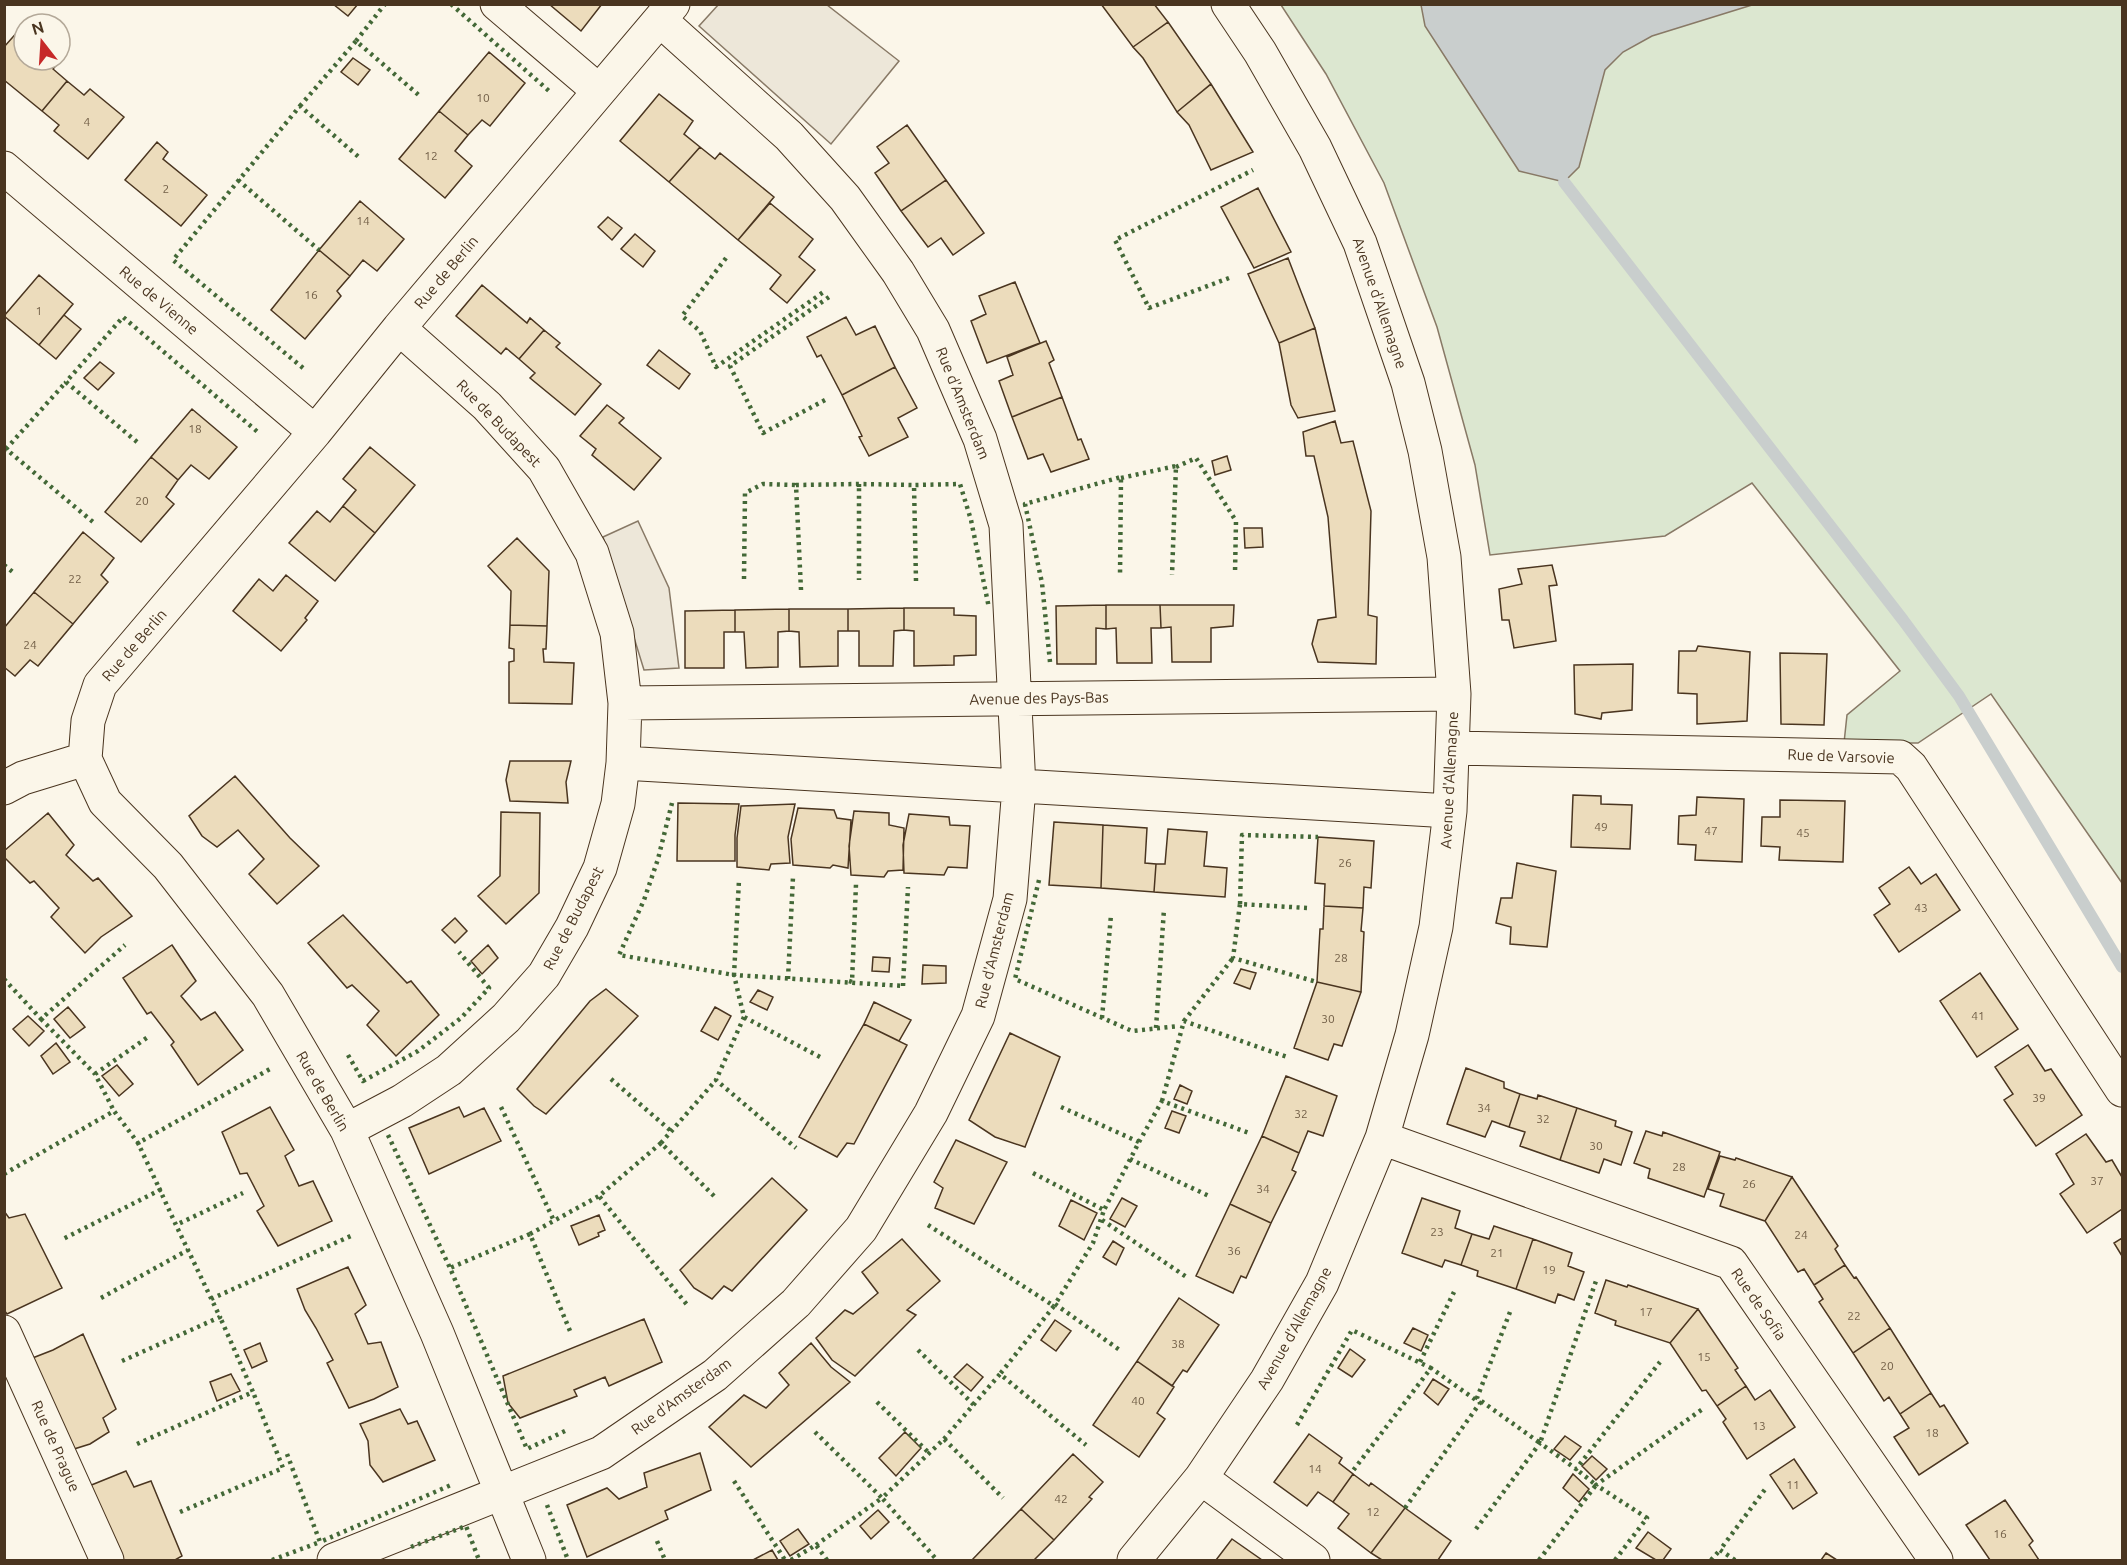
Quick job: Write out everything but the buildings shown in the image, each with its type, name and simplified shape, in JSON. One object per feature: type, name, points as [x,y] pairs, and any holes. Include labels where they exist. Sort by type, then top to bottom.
[{"type":"street","points":[[497,4],[598,91]]},
{"type":"street","name":"Avenue d'Allemagne","points":[[1134,1560],[1200,1478],[1267,1380],[1322,1283],[1382,1138],[1412,1035],[1436,927],[1450,811],[1454,694],[1444,556],[1425,451],[1396,346],[1360,243],[1315,148],[1260,52],[1228,4]]},
{"type":"street","name":"Rue de Berlin","points":[[528,1560],[437,1333],[347,1130],[268,995],[168,866],[105,802],[85,759],[88,721],[100,685],[315,432],[598,91],[667,12]]},
{"type":"street","name":"Rue d'Amsterdam","points":[[334,1560],[601,1453],[715,1375],[796,1304],[861,1229],[931,1113],[978,1016],[1010,899],[1018,787],[1006,525],[980,440],[933,330],[898,272],[845,198],[789,136],[667,12]]},
{"type":"street","name":"Rue de Vienne","points":[[4,168],[315,432]]},
{"type":"street","name":"Rue de Budapest","points":[[347,1130],[402,1101],[449,1070],[506,1018],[544,975],[572,927],[600,868],[618,804],[623,763],[625,703],[617,633],[592,553],[544,469],[487,406],[399,328]]},
{"type":"street","name":"Avenue des Pays-Bas","points":[[625,703],[1454,694]]},
{"type":"street","name":"Rue de Varsovie","points":[[1453,747],[1900,757],[1911,768],[2122,1090]]},
{"type":"street","points":[[4,788],[23,778],[85,759]]},
{"type":"street","points":[[623,763],[1450,811]]},
{"type":"street","name":"Rue de Sofia","points":[[1382,1138],[1731,1263],[1936,1560]]},
{"type":"street","name":"Rue de Prague","points":[[4,1332],[107,1560]]},
{"type":"street","points":[[1200,1478],[1313,1560]]},
{"type":"green space","points":[[1281,5],[2122,5],[2122,883],[1991,694],[1918,743],[1844,743],[1847,715],[1900,671],[1752,483],[1665,536],[1490,555],[1475,465],[1437,327],[1384,183],[1326,74]]},
{"type":"shaded area","points":[[719,4],[827,5],[899,61],[831,144],[699,26]]},
{"type":"shaded area","points":[[1421,4],[1752,5],[1652,36],[1623,52],[1605,70],[1579,167],[1564,182],[1519,171],[1425,26]]},
{"type":"shaded area","points":[[638,521],[669,588],[679,668],[644,670],[603,537]]},
{"type":"waterway","points":[[1564,182],[1903,620],[1959,696],[2122,967]]},
{"type":"hedge","points":[[356,41],[385,4]]},
{"type":"hedge","points":[[451,4],[549,91]]},
{"type":"hedge","points":[[300,106],[356,41],[421,97]]},
{"type":"hedge","points":[[303,368],[173,260],[300,106],[361,159]]},
{"type":"hedge","points":[[1229,278],[1149,308],[1115,240],[1253,170]]},
{"type":"hedge","points":[[238,180],[319,250]]},
{"type":"hedge","points":[[726,258],[682,316],[700,331],[716,367],[825,291]]},
{"type":"hedge","points":[[825,400],[763,433],[730,366],[829,297]]},
{"type":"hedge","points":[[137,442],[66,382],[123,317],[260,434]]},
{"type":"hedge","points":[[6,449],[66,382]]},
{"type":"hedge","points":[[4,450],[6,449],[93,522]]},
{"type":"hedge","points":[[1176,467],[1196,458],[1236,521],[1235,573]]},
{"type":"hedge","points":[[1121,478],[1176,466],[1172,575]]},
{"type":"hedge","points":[[1050,662],[1042,583],[1025,504],[1121,477],[1120,576]]},
{"type":"hedge","points":[[744,579],[745,493],[763,484],[796,485],[796,487]]},
{"type":"hedge","points":[[859,487],[859,484],[914,485],[914,487]]},
{"type":"hedge","points":[[801,590],[796,485],[859,484],[859,580]]},
{"type":"hedge","points":[[916,581],[914,485],[960,484],[971,520],[989,608]]},
{"type":"hedge","points":[[4,565],[14,573]]},
{"type":"hedge","points":[[672,803],[658,859],[644,900],[619,955],[734,975],[739,880]]},
{"type":"hedge","points":[[1240,904],[1242,835],[1318,837]]},
{"type":"hedge","points":[[788,979],[793,877]]},
{"type":"hedge","points":[[1039,880],[1015,979],[1132,1031],[1179,1026]]},
{"type":"hedge","points":[[849,981],[852,982],[856,884]]},
{"type":"hedge","points":[[903,986],[908,887]]},
{"type":"hedge","points":[[1307,908],[1240,904],[1233,958],[1317,982]]},
{"type":"hedge","points":[[1156,1028],[1164,909]]},
{"type":"hedge","points":[[1102,1018],[1111,915]]},
{"type":"hedge","points":[[4,979],[41,1019],[125,945]]},
{"type":"hedge","points":[[348,1055],[363,1081],[418,1051],[461,1018],[489,988],[459,952]]},
{"type":"hedge","points":[[1184,1021],[1233,958]]},
{"type":"hedge","points":[[820,1057],[744,1017],[734,975],[903,986]]},
{"type":"hedge","points":[[744,1017],[716,1080],[796,1148]]},
{"type":"hedge","points":[[41,1019],[95,1074],[114,1111]]},
{"type":"hedge","points":[[1162,1101],[1184,1021],[1287,1057]]},
{"type":"hedge","points":[[95,1074],[148,1037]]},
{"type":"hedge","points":[[139,1145],[138,1143],[270,1069]]},
{"type":"hedge","points":[[611,1079],[671,1131]]},
{"type":"hedge","points":[[714,1196],[661,1143],[716,1080]]},
{"type":"hedge","points":[[1139,1142],[1162,1101],[1249,1133]]},
{"type":"hedge","points":[[501,1107],[554,1221]]},
{"type":"hedge","points":[[1061,1107],[1139,1142],[1104,1210]]},
{"type":"hedge","points":[[4,1174],[114,1111],[138,1143],[160,1190],[63,1239]]},
{"type":"hedge","points":[[388,1135],[450,1268]]},
{"type":"hedge","points":[[661,1143],[599,1196],[688,1306]]},
{"type":"hedge","points":[[1130,1159],[1209,1196]]},
{"type":"hedge","points":[[1033,1173],[1104,1210],[1093,1243],[1054,1306]]},
{"type":"hedge","points":[[159,1188],[176,1225],[243,1193]]},
{"type":"hedge","points":[[530,1234],[599,1196]]},
{"type":"hedge","points":[[1102,1220],[1188,1278]]},
{"type":"hedge","points":[[101,1298],[188,1250],[175,1223]]},
{"type":"hedge","points":[[928,1225],[1054,1306],[1000,1374]]},
{"type":"hedge","points":[[565,1431],[527,1449],[450,1268],[530,1234],[570,1331]]},
{"type":"hedge","points":[[211,1299],[353,1235]]},
{"type":"hedge","points":[[122,1361],[220,1317],[188,1250]]},
{"type":"hedge","points":[[1510,1312],[1477,1398],[1540,1443],[1597,1278]]},
{"type":"hedge","points":[[1420,1362],[1454,1292]]},
{"type":"hedge","points":[[1055,1304],[1121,1351]]},
{"type":"hedge","points":[[137,1444],[253,1392],[220,1317]]},
{"type":"hedge","points":[[1297,1425],[1352,1330],[1431,1368],[1352,1472]]},
{"type":"hedge","points":[[918,1350],[974,1405]]},
{"type":"hedge","points":[[1476,1529],[1540,1443],[1576,1469],[1660,1362]]},
{"type":"hedge","points":[[1405,1508],[1480,1403],[1431,1368]]},
{"type":"hedge","points":[[944,1439],[1000,1374],[1086,1445]]},
{"type":"hedge","points":[[180,1512],[283,1468],[253,1392]]},
{"type":"hedge","points":[[877,1402],[929,1453]]},
{"type":"hedge","points":[[1615,1560],[1647,1518],[1596,1485],[1704,1408]]},
{"type":"hedge","points":[[815,1432],[882,1498],[944,1439],[1003,1498]]},
{"type":"hedge","points":[[287,1454],[320,1542],[451,1485]]},
{"type":"hedge","points":[[1539,1560],[1596,1485],[1576,1469]]},
{"type":"hedge","points":[[734,1481],[785,1560]]},
{"type":"hedge","points":[[1735,1560],[1720,1550],[1766,1488]]},
{"type":"hedge","points":[[816,1545],[882,1498],[937,1560]]},
{"type":"hedge","points":[[547,1505],[568,1560]]},
{"type":"hedge","points":[[411,1547],[466,1526],[479,1560]]},
{"type":"hedge","points":[[657,1541],[665,1560]]},
{"type":"hedge","points":[[272,1560],[320,1542]]},
{"type":"hedge","points":[[791,1560],[816,1545],[827,1560]]},
{"type":"hedge","points":[[1711,1560],[1720,1550]]}]
